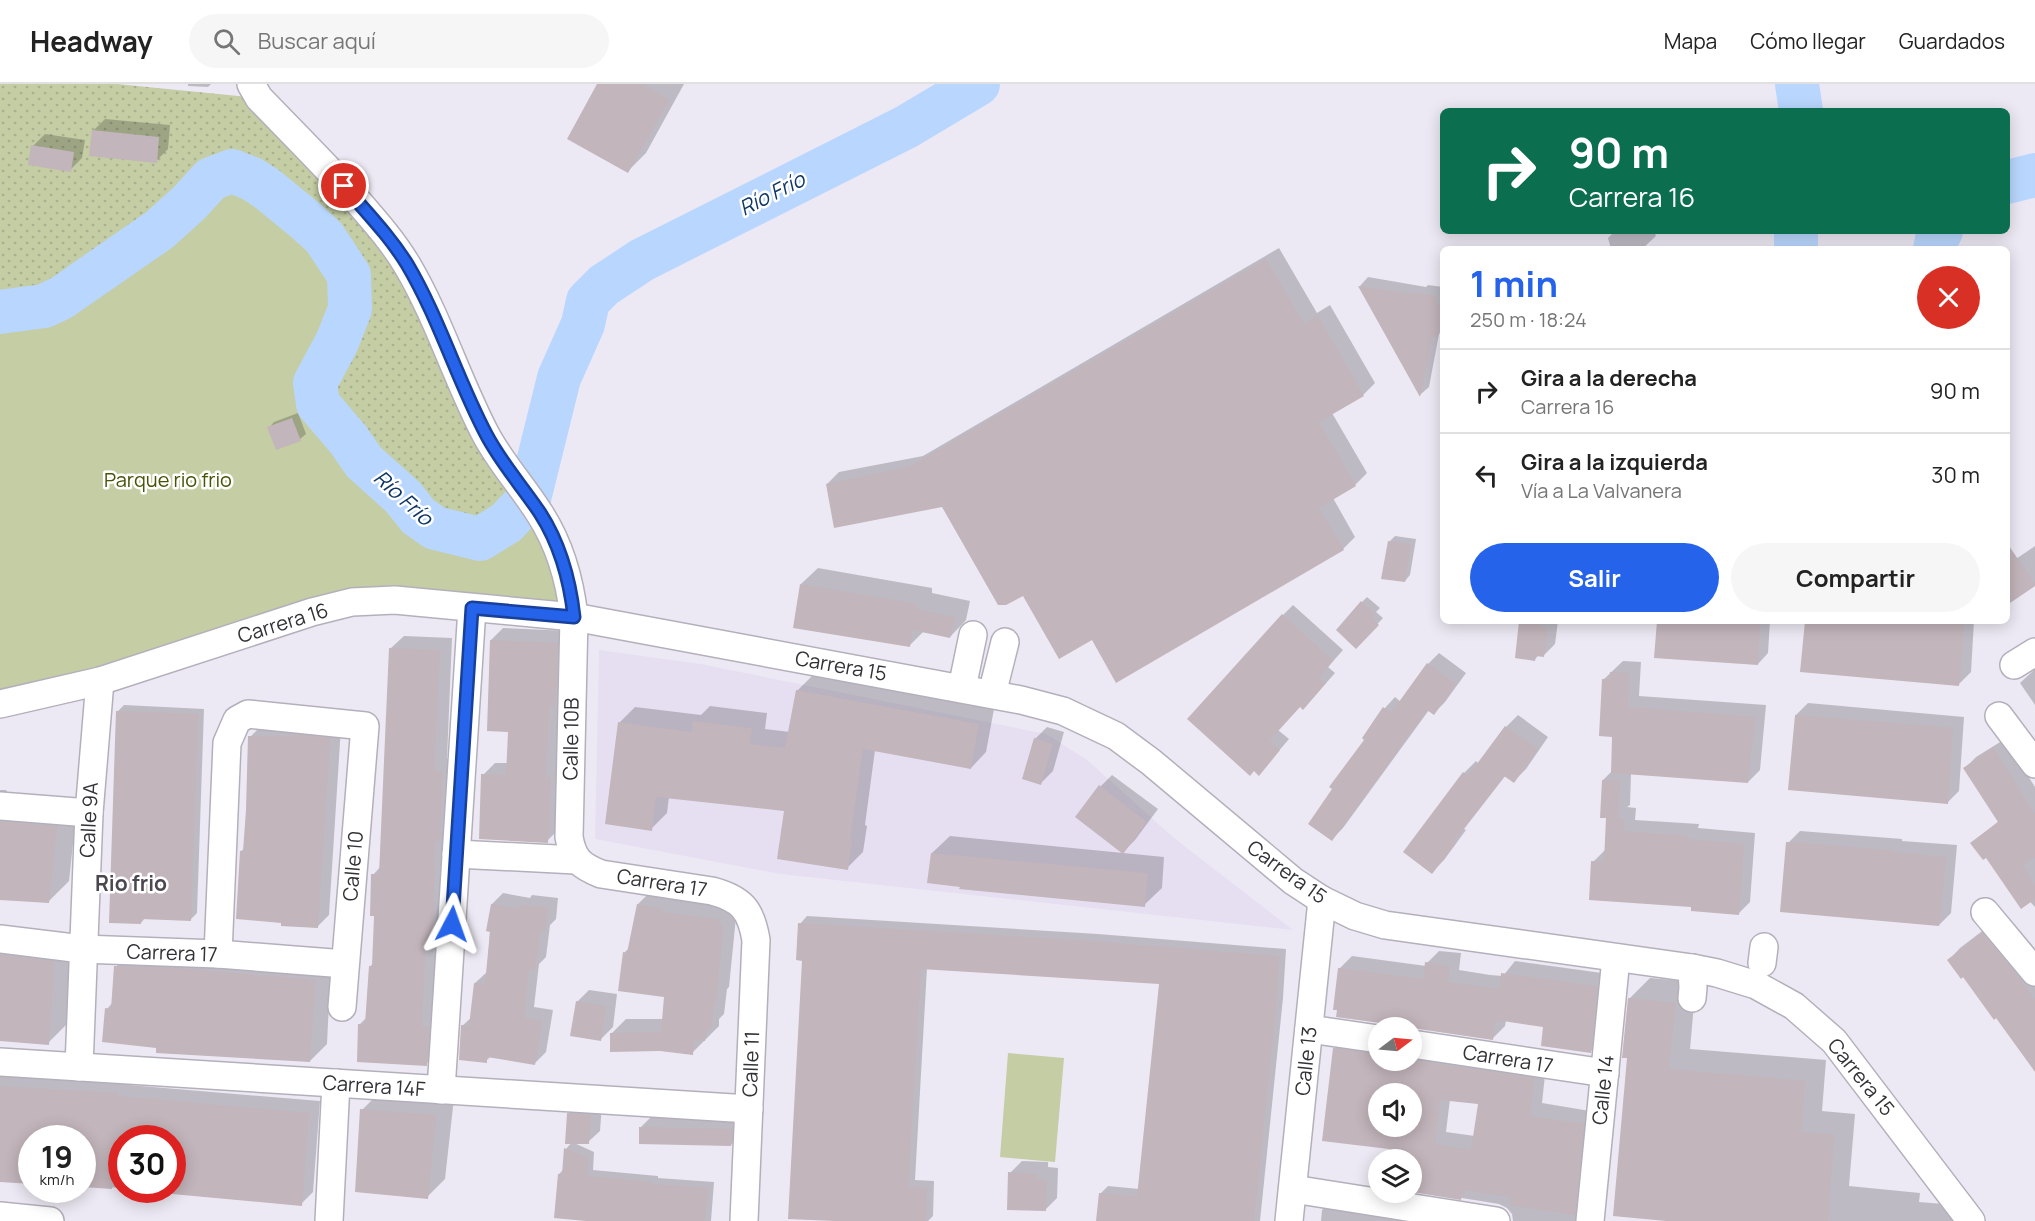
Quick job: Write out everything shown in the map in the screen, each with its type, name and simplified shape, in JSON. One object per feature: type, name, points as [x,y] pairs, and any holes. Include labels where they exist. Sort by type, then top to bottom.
[{"type":"street","name":"Calle 10B","points":[[251,84],[260,98],[375,220],[398,251],[427,301],[485,433],[508,471],[541,515],[553,538],[564,565],[572,597],[574,617],[569,837],[576,860]]},
{"type":"street","name":"Carrera 16","points":[[0,704],[100,681],[312,612],[352,602],[395,600],[574,617]]},
{"type":"street","points":[[441,1090],[472,608]]},
{"type":"street","name":"Carrera 15","points":[[574,617],[962,688],[1063,711],[1116,736],[1152,762],[1293,881],[1322,900],[1355,916],[1385,925],[1692,968],[1718,973],[1756,985],[1794,1006],[1834,1041],[1971,1221]]},
{"type":"street","points":[[962,688],[973,635]]},
{"type":"street","points":[[992,694],[1005,642]]},
{"type":"street","name":"Calle 9A","points":[[79,1067],[89,813],[100,681]]},
{"type":"street","name":"Calle 10","points":[[219,954],[227,743],[237,720],[248,714],[365,726],[342,1007]]},
{"type":"street","points":[[1999,716],[2035,764]]},
{"type":"street","points":[[0,806],[89,813]]},
{"type":"street","points":[[456,854],[576,860]]},
{"type":"street","name":"Carrera 17","points":[[576,860],[586,868],[601,874],[727,895],[747,909]]},
{"type":"street","name":"Calle 13","points":[[1289,1221],[1322,900]]},
{"type":"street","name":"Calle 11","points":[[744,1221],[756,940],[753,922],[747,909]]},
{"type":"street","points":[[1985,912],[2035,972]]},
{"type":"street","name":"Carrera 17","points":[[0,939],[82,949],[219,954],[345,964]]},
{"type":"street","name":"Calle 14","points":[[1590,1221],[1616,958]]},
{"type":"street","points":[[1692,968],[1694,988],[1692,998]]},
{"type":"street","points":[[1309,1029],[1368,1038]]},
{"type":"street","name":"Carrera 17","points":[[1422,1046],[1605,1073]]},
{"type":"street","name":"Carrera 14F","points":[[0,1062],[749,1109]]},
{"type":"street","points":[[329,1221],[336,1083]]},
{"type":"street","points":[[1293,1189],[1496,1221]]},
{"type":"street","points":[[0,1216],[50,1221]]},
{"type":"shaded area","points":[[599,650],[701,664],[1046,734],[1086,759],[1174,838],[1293,930],[780,874],[595,839]]},
{"type":"green space","points":[[0,84],[117,84],[259,98],[353,196],[529,499],[506,523],[486,537],[475,539],[435,528],[418,516],[403,497],[364,462],[318,404],[315,393],[315,383],[349,275],[329,246],[294,209],[252,179],[202,188],[159,230],[61,298],[44,306],[0,312]]},
{"type":"green space","name":"Parque rio frio","points":[[232,171],[266,188],[304,219],[324,237],[349,275],[350,309],[337,342],[315,382],[318,404],[364,462],[403,497],[418,516],[435,528],[480,539],[506,523],[529,499],[574,617],[395,600],[0,704],[0,312],[44,306],[61,298],[159,230],[211,179]]},
{"type":"green space","points":[[1008,1053],[1064,1058],[1055,1162],[1000,1157]]},
{"type":"building","points":[[597,84],[641,84],[669,100],[628,173],[567,139]]},
{"type":"building","points":[[92,130],[159,137],[157,163],[89,156]]},
{"type":"building","points":[[31,145],[74,152],[71,172],[28,165]]},
{"type":"building","points":[[1266,259],[1304,324],[1318,316],[1364,396],[1319,422],[1356,486],[1319,508],[1344,550],[1116,683],[1092,640],[1059,659],[1023,596],[1006,605],[998,605],[942,507],[834,528],[826,484],[909,467]]},
{"type":"building","points":[[1358,286],[1436,296],[1436,303],[1440,304],[1438,337],[1432,336],[1420,397]]},
{"type":"building","points":[[292,418],[301,441],[276,450],[267,427]]},
{"type":"building","points":[[1388,541],[1411,544],[1405,582],[1381,579]]},
{"type":"building","points":[[2010,547],[2035,584],[2010,603]]},
{"type":"building","points":[[800,584],[917,604],[916,609],[955,617],[950,638],[912,630],[910,647],[793,628]]},
{"type":"building","points":[[1361,601],[1375,615],[1372,619],[1379,625],[1356,649],[1336,630]]},
{"type":"building","points":[[1282,614],[1333,661],[1319,678],[1326,683],[1303,710],[1300,707],[1269,741],[1280,750],[1259,776],[1254,771],[1250,776],[1187,719]]},
{"type":"building","points":[[1519,624],[1540,624],[1539,627],[1547,628],[1544,657],[1536,656],[1535,661],[1515,658]]},
{"type":"building","points":[[1657,624],[1760,624],[1758,665],[1654,658]]},
{"type":"building","points":[[1805,624],[1964,624],[1959,686],[1800,672]]},
{"type":"building","points":[[490,640],[558,643],[555,706],[549,705],[546,777],[551,777],[548,843],[479,839],[481,774],[506,775],[508,732],[487,731]]},
{"type":"building","points":[[389,648],[440,650],[434,771],[442,771],[440,841],[435,841],[433,949],[425,949],[422,1027],[429,1027],[427,1066],[357,1062],[358,1024],[365,1024],[369,966],[372,966],[374,916],[370,916],[371,874],[379,874]]},
{"type":"building","points":[[1427,663],[1456,684],[1434,715],[1427,710],[1332,841],[1308,824],[1332,789],[1329,787],[1364,740],[1362,738],[1383,707],[1391,713]]},
{"type":"building","points":[[1610,672],[1629,673],[1628,707],[1755,717],[1748,783],[1611,773],[1612,737],[1599,736],[1602,679],[1610,679]]},
{"type":"building","points":[[796,690],[979,724],[971,769],[863,749],[848,870],[777,859],[784,811],[656,797],[652,831],[605,824],[618,722],[692,732],[693,721],[752,728],[750,744],[785,748]]},
{"type":"building","points":[[116,711],[198,714],[191,921],[141,919],[141,924],[109,923]]},
{"type":"building","points":[[1795,715],[1953,728],[1948,804],[1788,790]]},
{"type":"building","points":[[1505,726],[1538,749],[1514,783],[1504,776],[1454,841],[1456,843],[1432,874],[1403,852],[1463,772],[1468,776]]},
{"type":"building","points":[[293,734],[330,738],[318,928],[281,926],[281,923],[236,919],[240,851],[243,851],[246,810],[248,736],[293,736]]},
{"type":"building","points":[[1034,738],[1053,744],[1041,785],[1022,779]]},
{"type":"building","points":[[1994,748],[2035,815],[2035,857],[2022,865],[2035,885],[2035,899],[2021,909],[1986,858],[1983,860],[1970,843],[1998,822],[1963,768]]},
{"type":"building","points":[[1602,780],[1620,781],[1618,818],[1600,818]]},
{"type":"building","points":[[1099,785],[1147,822],[1123,854],[1075,817]]},
{"type":"building","points":[[1606,818],[1624,819],[1624,831],[1687,836],[1687,839],[1744,844],[1739,915],[1691,911],[1691,907],[1589,900],[1591,861],[1604,862]]},
{"type":"building","points":[[0,822],[57,826],[49,903],[0,900]]},
{"type":"building","points":[[1786,842],[1891,850],[1891,852],[1946,857],[1939,926],[1780,912]]},
{"type":"building","points":[[931,853],[1148,873],[1145,907],[959,889],[960,887],[927,883]]},
{"type":"building","points":[[491,904],[519,909],[520,905],[548,908],[545,932],[540,931],[535,970],[529,969],[524,1018],[542,1021],[535,1065],[487,1057],[487,1063],[459,1060],[461,1025],[469,1026],[474,983],[485,984],[490,932],[486,931]]},
{"type":"building","points":[[637,904],[663,909],[662,912],[718,919],[722,926],[716,1002],[714,1002],[711,1030],[707,1029],[705,1041],[694,1040],[693,1055],[660,1051],[610,1052],[610,1033],[661,1032],[664,997],[618,991],[623,952],[627,953]]},
{"type":"building","points":[[798,923],[1089,941],[1279,956],[1254,1221],[1096,1221],[1099,1193],[1137,1197],[1159,984],[921,969],[908,1187],[927,1188],[926,1221],[788,1219],[802,961],[796,960]]},
{"type":"building","points":[[1982,933],[2035,1000],[2035,1072],[1996,1018],[1994,1020],[1963,977],[1961,979],[1947,960]]},
{"type":"building","points":[[0,955],[54,961],[49,1045],[0,1041]]},
{"type":"building","points":[[1425,962],[1449,966],[1448,982],[1500,989],[1501,973],[1597,986],[1591,1053],[1541,1046],[1543,1027],[1496,1020],[1493,1040],[1422,1029],[1422,1017],[1368,1017],[1368,1021],[1336,1017],[1337,1010],[1333,1010],[1338,968],[1423,979]]},
{"type":"building","points":[[114,966],[176,968],[315,980],[310,1062],[156,1053],[156,1048],[102,1042],[105,1008],[111,1009]]},
{"type":"building","points":[[1628,998],[1675,1003],[1669,1069],[1805,1081],[1801,1132],[1834,1135],[1828,1221],[1666,1221],[1613,1216],[1627,1058],[1622,1058]]},
{"type":"building","points":[[576,1001],[606,1006],[601,1041],[570,1036]]},
{"type":"building","points":[[1333,1048],[1368,1053],[1368,1071],[1422,1071],[1422,1061],[1534,1078],[1530,1116],[1584,1124],[1575,1215],[1510,1205],[1511,1197],[1465,1190],[1461,1200],[1422,1194],[1422,1149],[1389,1149],[1322,1141]],"holes":[[[1440,1100],[1478,1104],[1471,1150],[1435,1144]]]},
{"type":"building","points":[[0,1086],[118,1093],[118,1096],[309,1113],[302,1206],[186,1195],[186,1125],[108,1125],[108,1189],[96,1188],[96,1125],[18,1125],[18,1183],[0,1182]]},
{"type":"building","points":[[360,1109],[436,1115],[428,1199],[355,1192]]},
{"type":"building","points":[[567,1113],[591,1115],[589,1144],[565,1144]]},
{"type":"building","points":[[639,1127],[732,1129],[731,1146],[639,1144]]},
{"type":"building","points":[[564,1148],[588,1158],[587,1176],[708,1188],[705,1221],[586,1221],[554,1218],[558,1174],[562,1174]]},
{"type":"building","points":[[1008,1172],[1037,1174],[1037,1179],[1047,1180],[1046,1211],[1007,1210]]},
{"type":"waterway","name":"Río Frío","points":[[0,312],[44,306],[61,298],[159,230],[211,179],[232,171],[252,179],[324,237],[349,275],[350,309],[337,342],[315,383],[318,404],[364,462],[403,497],[418,516],[435,528],[480,539],[506,523],[529,499],[559,378],[583,324],[588,301],[604,285],[642,260],[906,127],[978,84]]},
{"type":"waterway","name":"Río Frío","points":[[1797,84],[1801,108]]},
{"type":"waterway","name":"Río Frío","points":[[2010,181],[2035,175]]},
{"type":"waterway","name":"Río Frío","points":[[1796,234],[1796,246]]},
{"type":"waterway","name":"Río Frío","points":[[1936,246],[1940,234]]},
{"type":"district","name":"Rio frio","points":[[131,884]]},
{"type":"route","points":[[344,186],[375,220],[408,265],[427,301],[485,433],[508,471],[541,515],[553,538],[564,565],[572,597],[574,617],[472,608],[452,924]]}]
